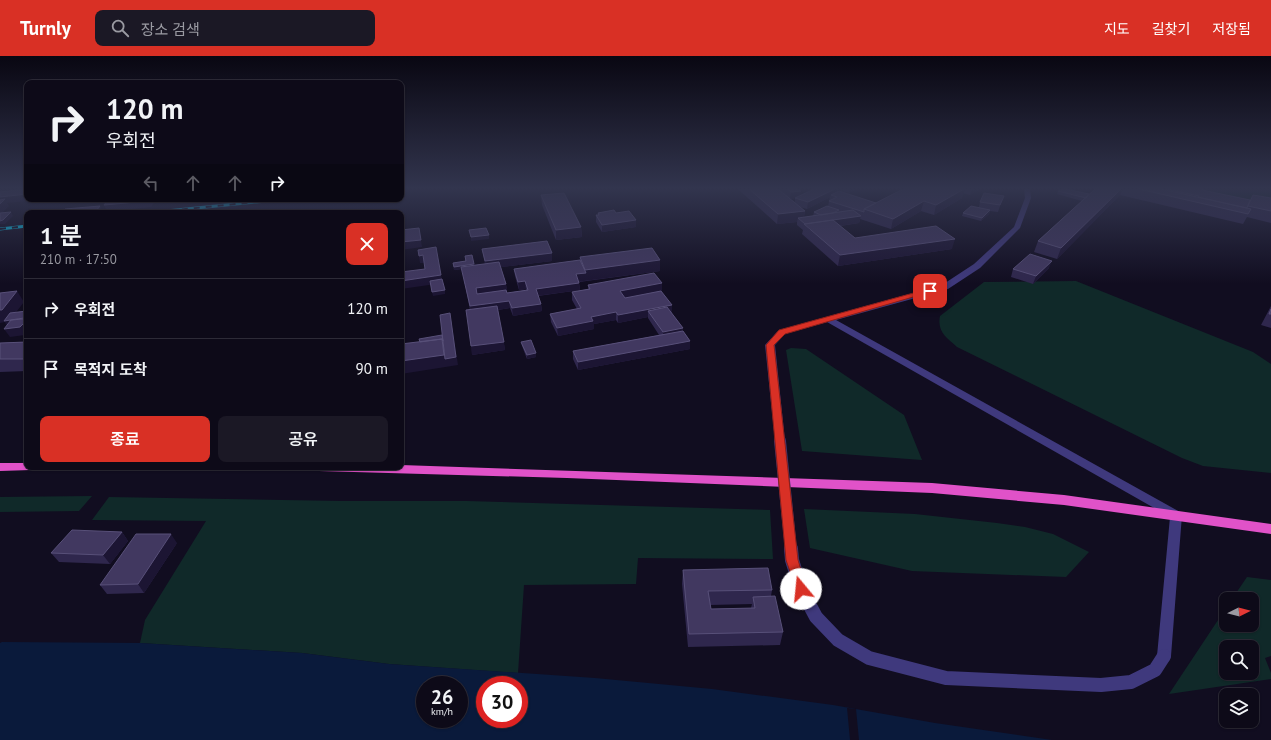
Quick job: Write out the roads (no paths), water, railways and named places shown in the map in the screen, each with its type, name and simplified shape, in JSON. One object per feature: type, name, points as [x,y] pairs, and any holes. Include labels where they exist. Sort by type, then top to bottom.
[{"type":"highway","points":[[0,467],[24,467]]},
{"type":"highway","points":[[404,469],[582,474],[932,488],[1064,500],[1271,529]]},
{"type":"street","points":[[828,319],[1176,515],[1164,656],[1155,670],[1131,682],[1101,685],[946,678],[869,658],[838,640],[816,617],[801,589],[792,560],[770,345],[782,332],[828,319],[945,287],[977,266],[1017,228],[1020,221]]},
{"type":"water","points":[[2,642],[140,643],[302,653],[389,664],[595,678],[712,689],[833,705],[935,723],[1052,740],[0,740],[0,643]]},
{"type":"railway","points":[[0,229],[24,226]]}]
